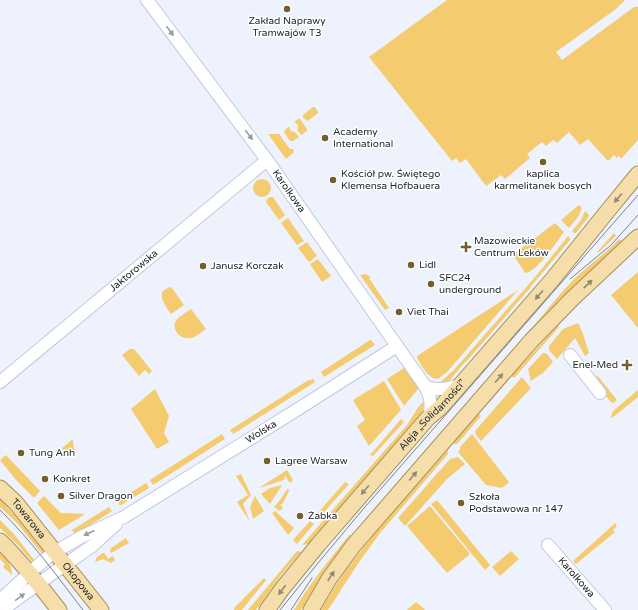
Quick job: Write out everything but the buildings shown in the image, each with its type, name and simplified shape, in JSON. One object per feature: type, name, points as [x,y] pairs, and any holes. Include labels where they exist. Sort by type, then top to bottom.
[{"type":"main road","name":"Aleja „Solidarności”","points":[[267,610],[318,545],[428,418],[441,407],[552,280],[638,174]]},
{"type":"main road","points":[[311,610],[329,579],[372,523],[531,341],[566,304],[638,237]]},
{"type":"main road","name":"Towarowa","points":[[0,488],[16,503],[55,552]]},
{"type":"main road","points":[[0,541],[59,610]]},
{"type":"main road","name":"Okopowa","points":[[55,552],[101,610]]},
{"type":"street","name":"Karolkowa","points":[[147,0],[267,160],[425,386],[429,393],[431,402],[430,414],[428,418]]},
{"type":"street","name":"Jaktorowska","points":[[0,382],[267,160]]},
{"type":"street","name":"Wolska","points":[[34,579],[42,562],[55,552],[81,536],[124,517],[397,346]]},
{"type":"street","points":[[570,355],[600,393]]},
{"type":"street","points":[[425,386],[441,389],[460,385]]},
{"type":"street","name":"Wolska","points":[[34,579],[52,574],[92,546],[124,517]]},
{"type":"street","name":"Karolkowa","points":[[548,545],[605,610]]},
{"type":"street","points":[[0,600],[34,579]]},
{"type":"street","points":[[2,610],[34,579]]},
{"type":"shaded area","points":[[447,0],[625,0],[616,9],[556,52],[562,60],[634,7],[638,7],[638,140],[621,159],[619,156],[617,158],[614,155],[608,161],[588,139],[580,145],[569,132],[557,143],[553,140],[546,146],[542,142],[527,154],[530,158],[505,179],[501,175],[486,186],[466,159],[460,163],[456,158],[452,161],[369,57]]},
{"type":"shaded area","points":[[315,107],[318,113],[308,121],[303,117],[303,115]]},
{"type":"shaded area","points":[[300,119],[307,129],[307,131],[301,135],[297,130],[298,125],[294,122]]},
{"type":"shaded area","points":[[288,127],[299,137],[293,141],[290,141],[284,132]]},
{"type":"shaded area","points":[[268,134],[279,134],[290,149],[293,149],[293,153],[286,159]]},
{"type":"shaded area","points":[[262,179],[269,181],[271,188],[269,195],[262,197],[255,195],[253,188],[255,181]]},
{"type":"shaded area","points":[[270,197],[273,197],[285,215],[279,220],[266,202]]},
{"type":"shaded area","points":[[579,205],[582,208],[578,217],[569,228],[561,220]]},
{"type":"shaded area","points":[[585,211],[589,216],[576,233],[574,233],[572,231],[581,220]]},
{"type":"shaded area","points":[[288,218],[304,241],[297,245],[281,223]]},
{"type":"shaded area","points":[[555,223],[564,232],[541,262],[535,268],[525,273],[514,254]]},
{"type":"shaded area","points":[[614,233],[616,236],[599,252],[597,252]]},
{"type":"shaded area","points":[[568,236],[570,240],[466,362],[450,380],[438,384],[453,371],[536,276]]},
{"type":"shaded area","points":[[619,239],[622,241],[560,299],[530,330],[575,278]]},
{"type":"shaded area","points":[[307,242],[317,256],[309,262],[298,248]]},
{"type":"shaded area","points":[[318,259],[331,276],[322,282],[310,264]]},
{"type":"shaded area","points":[[638,272],[638,328],[611,295]]},
{"type":"shaded area","points":[[366,274],[371,277],[369,278],[389,308],[385,310],[360,275]]},
{"type":"shaded area","points":[[169,287],[172,288],[184,305],[171,314],[162,298],[162,293]]},
{"type":"shaded area","points":[[518,290],[447,372],[438,379],[434,378],[425,371],[417,356]]},
{"type":"shaded area","points":[[191,309],[206,329],[192,338],[186,338],[178,334],[175,323],[177,319]]},
{"type":"shaded area","points":[[578,323],[589,353],[585,356],[575,338],[557,359],[549,350],[549,346],[563,329]]},
{"type":"shaded area","points":[[558,325],[559,327],[514,378],[511,376]]},
{"type":"shaded area","points":[[370,340],[375,345],[324,377],[321,372]]},
{"type":"shaded area","points":[[130,349],[134,349],[152,371],[149,374],[145,370],[139,376],[122,355]]},
{"type":"shaded area","points":[[543,353],[547,354],[553,362],[543,373],[531,381],[528,369]]},
{"type":"shaded area","points":[[404,368],[419,388],[404,406],[387,379]]},
{"type":"shaded area","points":[[597,375],[617,400],[613,403],[595,384]]},
{"type":"shaded area","points":[[522,377],[531,388],[481,441],[476,435],[475,431]]},
{"type":"shaded area","points":[[313,379],[315,382],[233,434],[230,430],[307,381]]},
{"type":"shaded area","points":[[384,381],[401,410],[369,446],[357,426],[365,420],[353,400]]},
{"type":"shaded area","points":[[155,389],[169,416],[164,433],[169,442],[157,449],[131,409]]},
{"type":"shaded area","points":[[638,390],[638,397],[612,418],[613,411]]},
{"type":"shaded area","points":[[425,400],[423,410],[419,416],[308,544],[302,545],[407,425],[419,406]]},
{"type":"shaded area","points":[[479,414],[481,416],[457,444],[453,443]]},
{"type":"shaded area","points":[[401,419],[404,422],[373,456],[370,455]]},
{"type":"shaded area","points":[[222,434],[225,439],[153,485],[150,480]]},
{"type":"shaded area","points":[[472,434],[509,482],[502,488],[486,485],[458,452],[460,447]]},
{"type":"shaded area","points":[[73,439],[77,452],[67,456],[62,448]]},
{"type":"shaded area","points":[[448,450],[448,454],[380,533],[328,610],[321,610],[348,567],[397,507]]},
{"type":"shaded area","points":[[6,455],[40,491],[34,498],[16,480],[0,460]]},
{"type":"shaded area","points":[[458,457],[465,464],[446,480],[405,526],[398,518],[450,459]]},
{"type":"shaded area","points":[[287,470],[293,480],[290,483],[285,476],[284,480],[259,488]]},
{"type":"shaded area","points":[[241,474],[251,495],[243,504],[250,522],[237,502],[248,495],[236,476]]},
{"type":"shaded area","points":[[345,482],[349,484],[319,518],[317,518],[316,515]]},
{"type":"shaded area","points":[[146,483],[149,488],[119,505],[118,501]]},
{"type":"shaded area","points":[[282,485],[270,504],[261,494],[270,488]]},
{"type":"shaded area","points":[[288,488],[289,491],[283,503],[280,505],[283,507],[280,511],[274,507]]},
{"type":"shaded area","points":[[44,496],[61,513],[85,514],[59,530],[37,503]]},
{"type":"shaded area","points":[[255,496],[264,511],[253,519],[250,507]]},
{"type":"shaded area","points":[[0,499],[43,550],[43,555],[17,523],[0,507]]},
{"type":"shaded area","points":[[437,500],[490,565],[485,570],[431,504]]},
{"type":"shaded area","points":[[430,506],[470,554],[447,573],[407,526]]},
{"type":"shaded area","points":[[109,507],[112,511],[75,535],[72,530]]},
{"type":"shaded area","points":[[275,511],[294,528],[288,535],[272,513]]},
{"type":"shaded area","points":[[0,520],[13,533],[35,561],[33,563],[18,545],[0,528]]},
{"type":"shaded area","points":[[310,521],[314,524],[297,544],[293,540]]},
{"type":"shaded area","points":[[615,523],[617,526],[613,530],[615,532],[576,564],[573,561],[612,526]]},
{"type":"shaded area","points":[[350,534],[351,535],[320,578],[301,610],[294,610],[313,581]]},
{"type":"shaded area","points":[[126,538],[129,543],[111,553],[111,548]]},
{"type":"shaded area","points":[[297,551],[301,552],[281,575],[256,610],[248,610]]},
{"type":"shaded area","points":[[511,551],[519,559],[500,576],[492,567]]},
{"type":"shaded area","points":[[0,553],[9,562],[12,575],[3,567],[5,564],[0,559]]},
{"type":"shaded area","points":[[103,553],[108,559],[113,556],[115,560],[111,563],[103,559],[95,562],[97,557]]},
{"type":"shaded area","points":[[264,578],[266,580],[242,610],[234,610],[235,607]]},
{"type":"shaded area","points":[[416,602],[425,610],[407,610]]},
{"type":"tram line","points":[[280,610],[365,507],[638,195]]},
{"type":"tram line","points":[[570,279],[611,245],[638,215]]},
{"type":"tram line","points":[[0,510],[33,546],[83,610]]},
{"type":"tram line","points":[[291,610],[312,578]]},
{"type":"place","name":"Zakład Naprawy Tramwajów T3","points":[[287,9]]},
{"type":"place","name":"Academy International","points":[[325,138]]},
{"type":"place","name":"kaplica karmelitanek bosych","points":[[543,162]]},
{"type":"place","name":"Kościół pw. Świętego Klemensa Hofbauera","points":[[333,180]]},
{"type":"place","name":"Mazowieckie Centrum Leków","points":[[466,247]]},
{"type":"place","name":"Lidl","points":[[411,265]]},
{"type":"place","name":"Janusz Korczak","points":[[203,266]]},
{"type":"place","name":"SFC24 underground","points":[[431,284]]},
{"type":"place","name":"Viet Thai","points":[[399,312]]},
{"type":"place","name":"Enel-Med","points":[[627,365]]},
{"type":"place","name":"Tung Anh","points":[[21,453]]},
{"type":"place","name":"Lagree Warsaw","points":[[267,461]]},
{"type":"place","name":"Konkret","points":[[45,479]]},
{"type":"place","name":"Silver Dragon","points":[[61,496]]},
{"type":"place","name":"Szkoła Podstawowa nr 147","points":[[461,503]]},
{"type":"place","name":"Żabka","points":[[300,516]]}]
